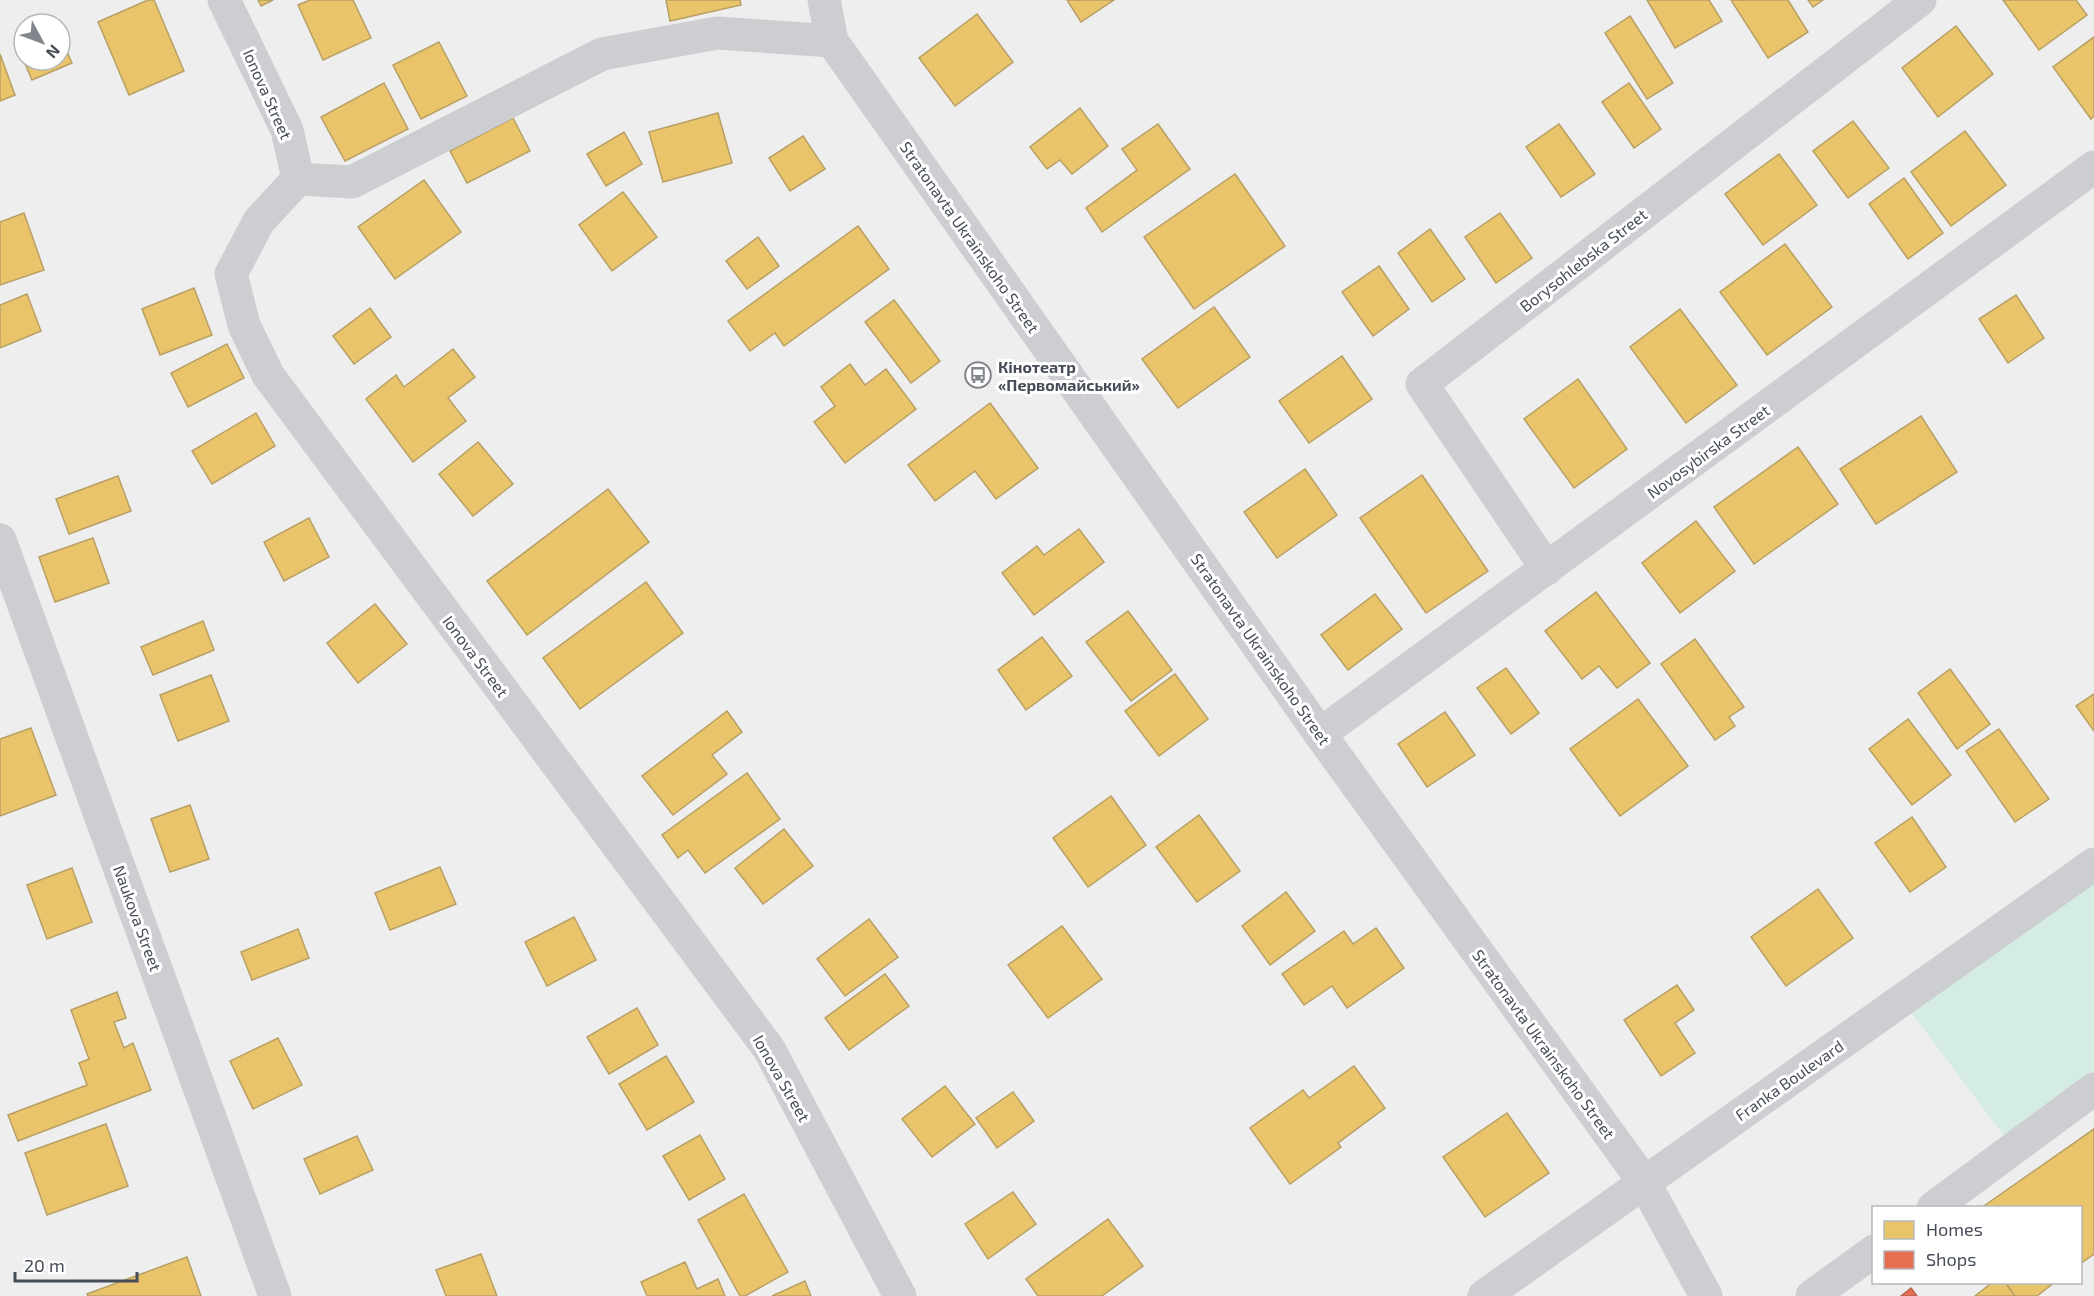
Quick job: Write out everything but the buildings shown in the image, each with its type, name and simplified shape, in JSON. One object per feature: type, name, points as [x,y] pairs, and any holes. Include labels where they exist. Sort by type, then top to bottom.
[{"type":"street","name":"Ionova Street","points":[[224,0],[287,130],[298,179],[259,221],[231,274],[244,325],[268,375],[769,1049],[900,1296]]},
{"type":"street","name":"Stratonavta Ukrainskoho Street","points":[[824,0],[832,41],[1320,734],[1644,1182],[1706,1296]]},
{"type":"street","name":"Borysohlebska Street","points":[[1547,568],[1422,384],[1920,0]]},
{"type":"street","points":[[298,179],[352,182],[602,54],[717,33],[832,41]]},
{"type":"street","name":"Novosybirska Street","points":[[1320,734],[2094,167]]},
{"type":"street","name":"Naukova Street","points":[[0,540],[275,1296]]},
{"type":"street","name":"Franka Boulevard","points":[[1484,1296],[2094,864]]},
{"type":"street","points":[[1935,1206],[2094,1089]]},
{"type":"street","points":[[1812,1296],[1872,1252]]},
{"type":"green space","points":[[2094,864],[2094,1089],[2013,1148],[1902,1000]]},
{"type":"place","name":"Кінотеатр «Первомайський»","points":[[978,375]]}]
